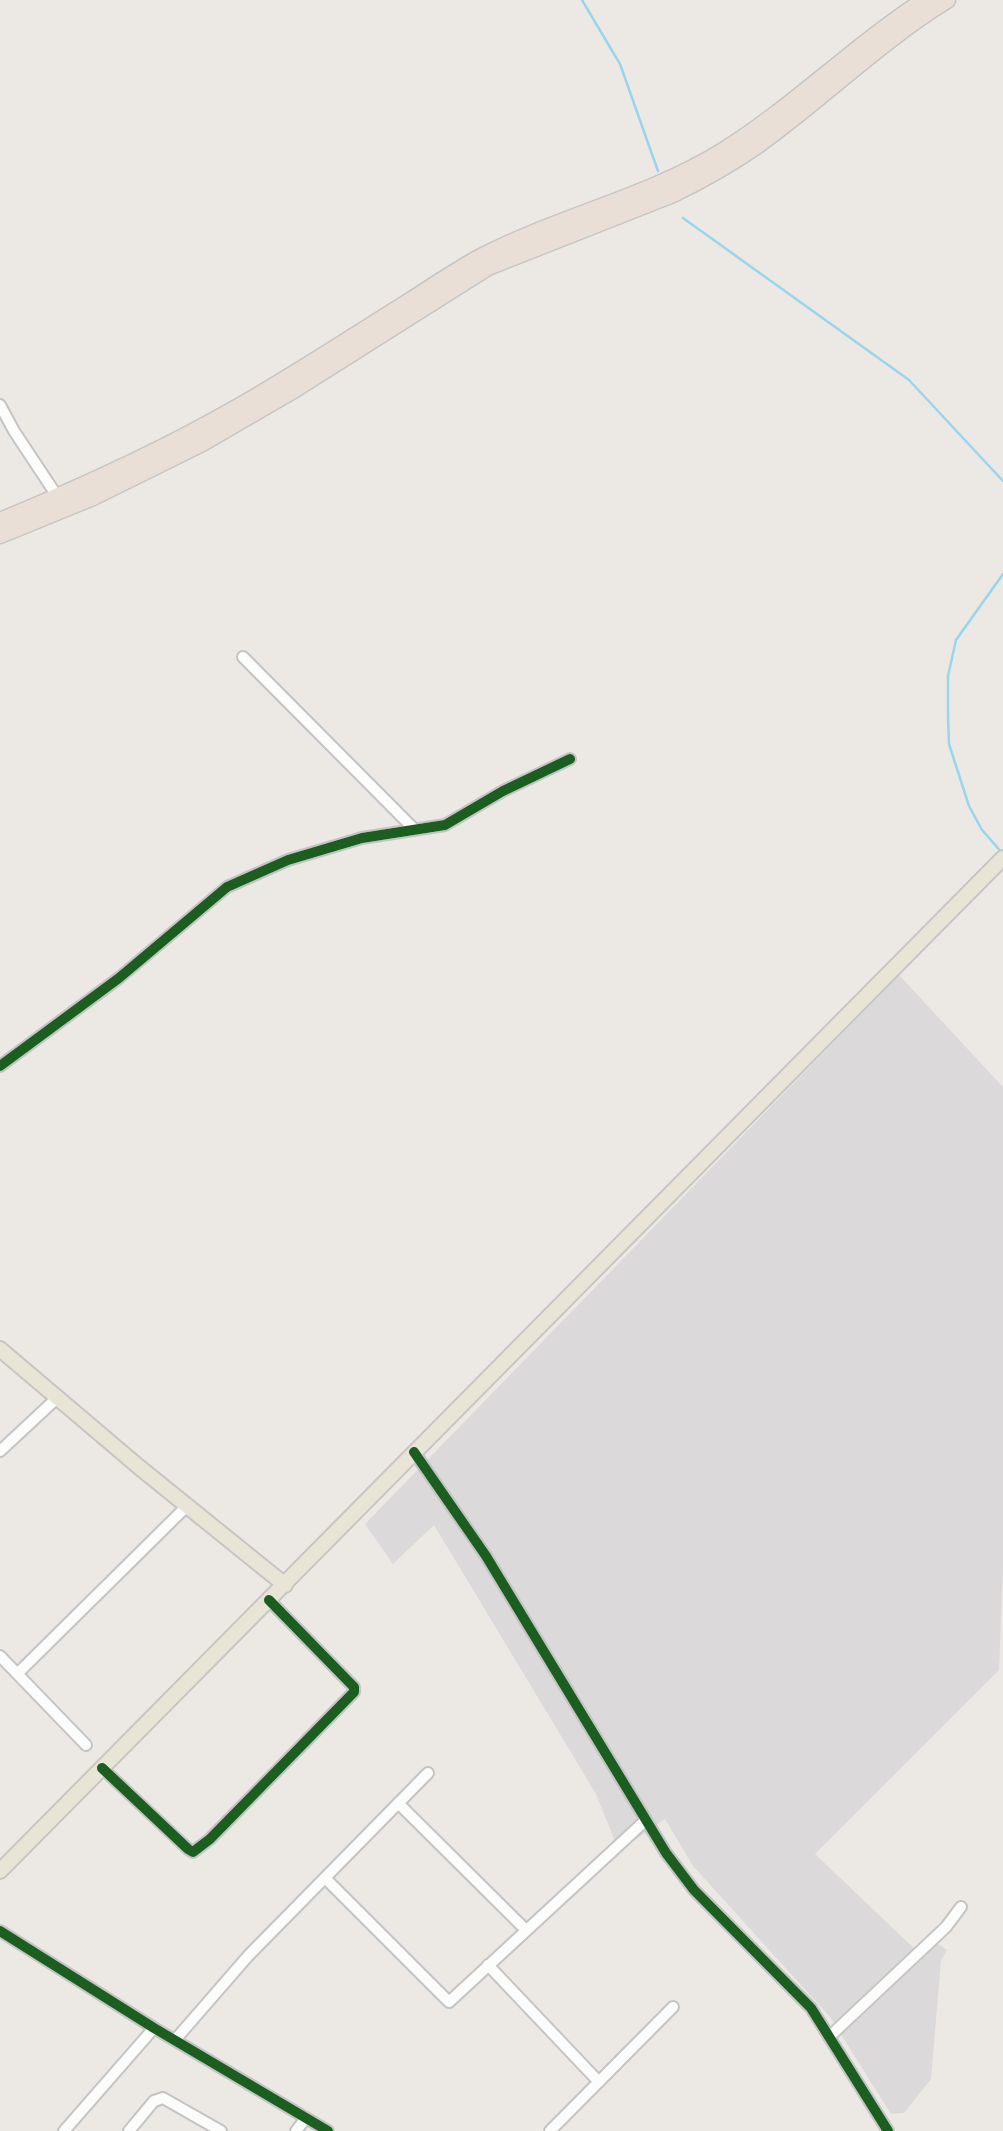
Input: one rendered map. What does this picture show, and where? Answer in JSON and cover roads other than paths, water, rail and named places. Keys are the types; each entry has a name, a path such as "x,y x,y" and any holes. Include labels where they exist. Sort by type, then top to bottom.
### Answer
{"highway":[{"path":"0,521 138,461 242,405 482,256 667,181 720,153 769,120 861,46 925,0"},
{"path":"0,535 93,497 202,443 295,389 488,267 698,182 752,149 883,43 947,0"}],"main road":[{"path":"0,1871 1002,860"},
{"path":"0,1349 285,1585"}],"street":[{"path":"0,405 57,496"},
{"path":"243,657 415,830"},
{"path":"0,1066 119,978 227,887 288,860 362,838 445,825 503,791 569,759"},
{"path":"0,1451 57,1398"},
{"path":"414,1452 486,1556 666,1853 694,1890 811,2008 888,2131"},
{"path":"18,1674 187,1506"},
{"path":"102,1768 188,1849 193,1852 210,1839 354,1692 354,1687 269,1600"},
{"path":"0,1656 86,1745"},
{"path":"175,2040 248,1956 428,1773"},
{"path":"398,1803 526,1930"},
{"path":"324,1878 449,2001 646,1821"},
{"path":"829,2037 946,1927 961,1907"},
{"path":"0,1931 154,2028 328,2131"},
{"path":"488,1965 599,2082"},
{"path":"550,2131 673,2007"},
{"path":"64,2131 154,2028"},
{"path":"129,2131 154,2101 163,2098 221,2131"},
{"path":"296,2131 306,2118"}],"waterway":[{"path":"582,0 620,64 658,171"},
{"path":"683,218 909,380 1003,481"},
{"path":"1003,574 956,640 948,676 949,744 969,806 982,830 1003,854"}]}
